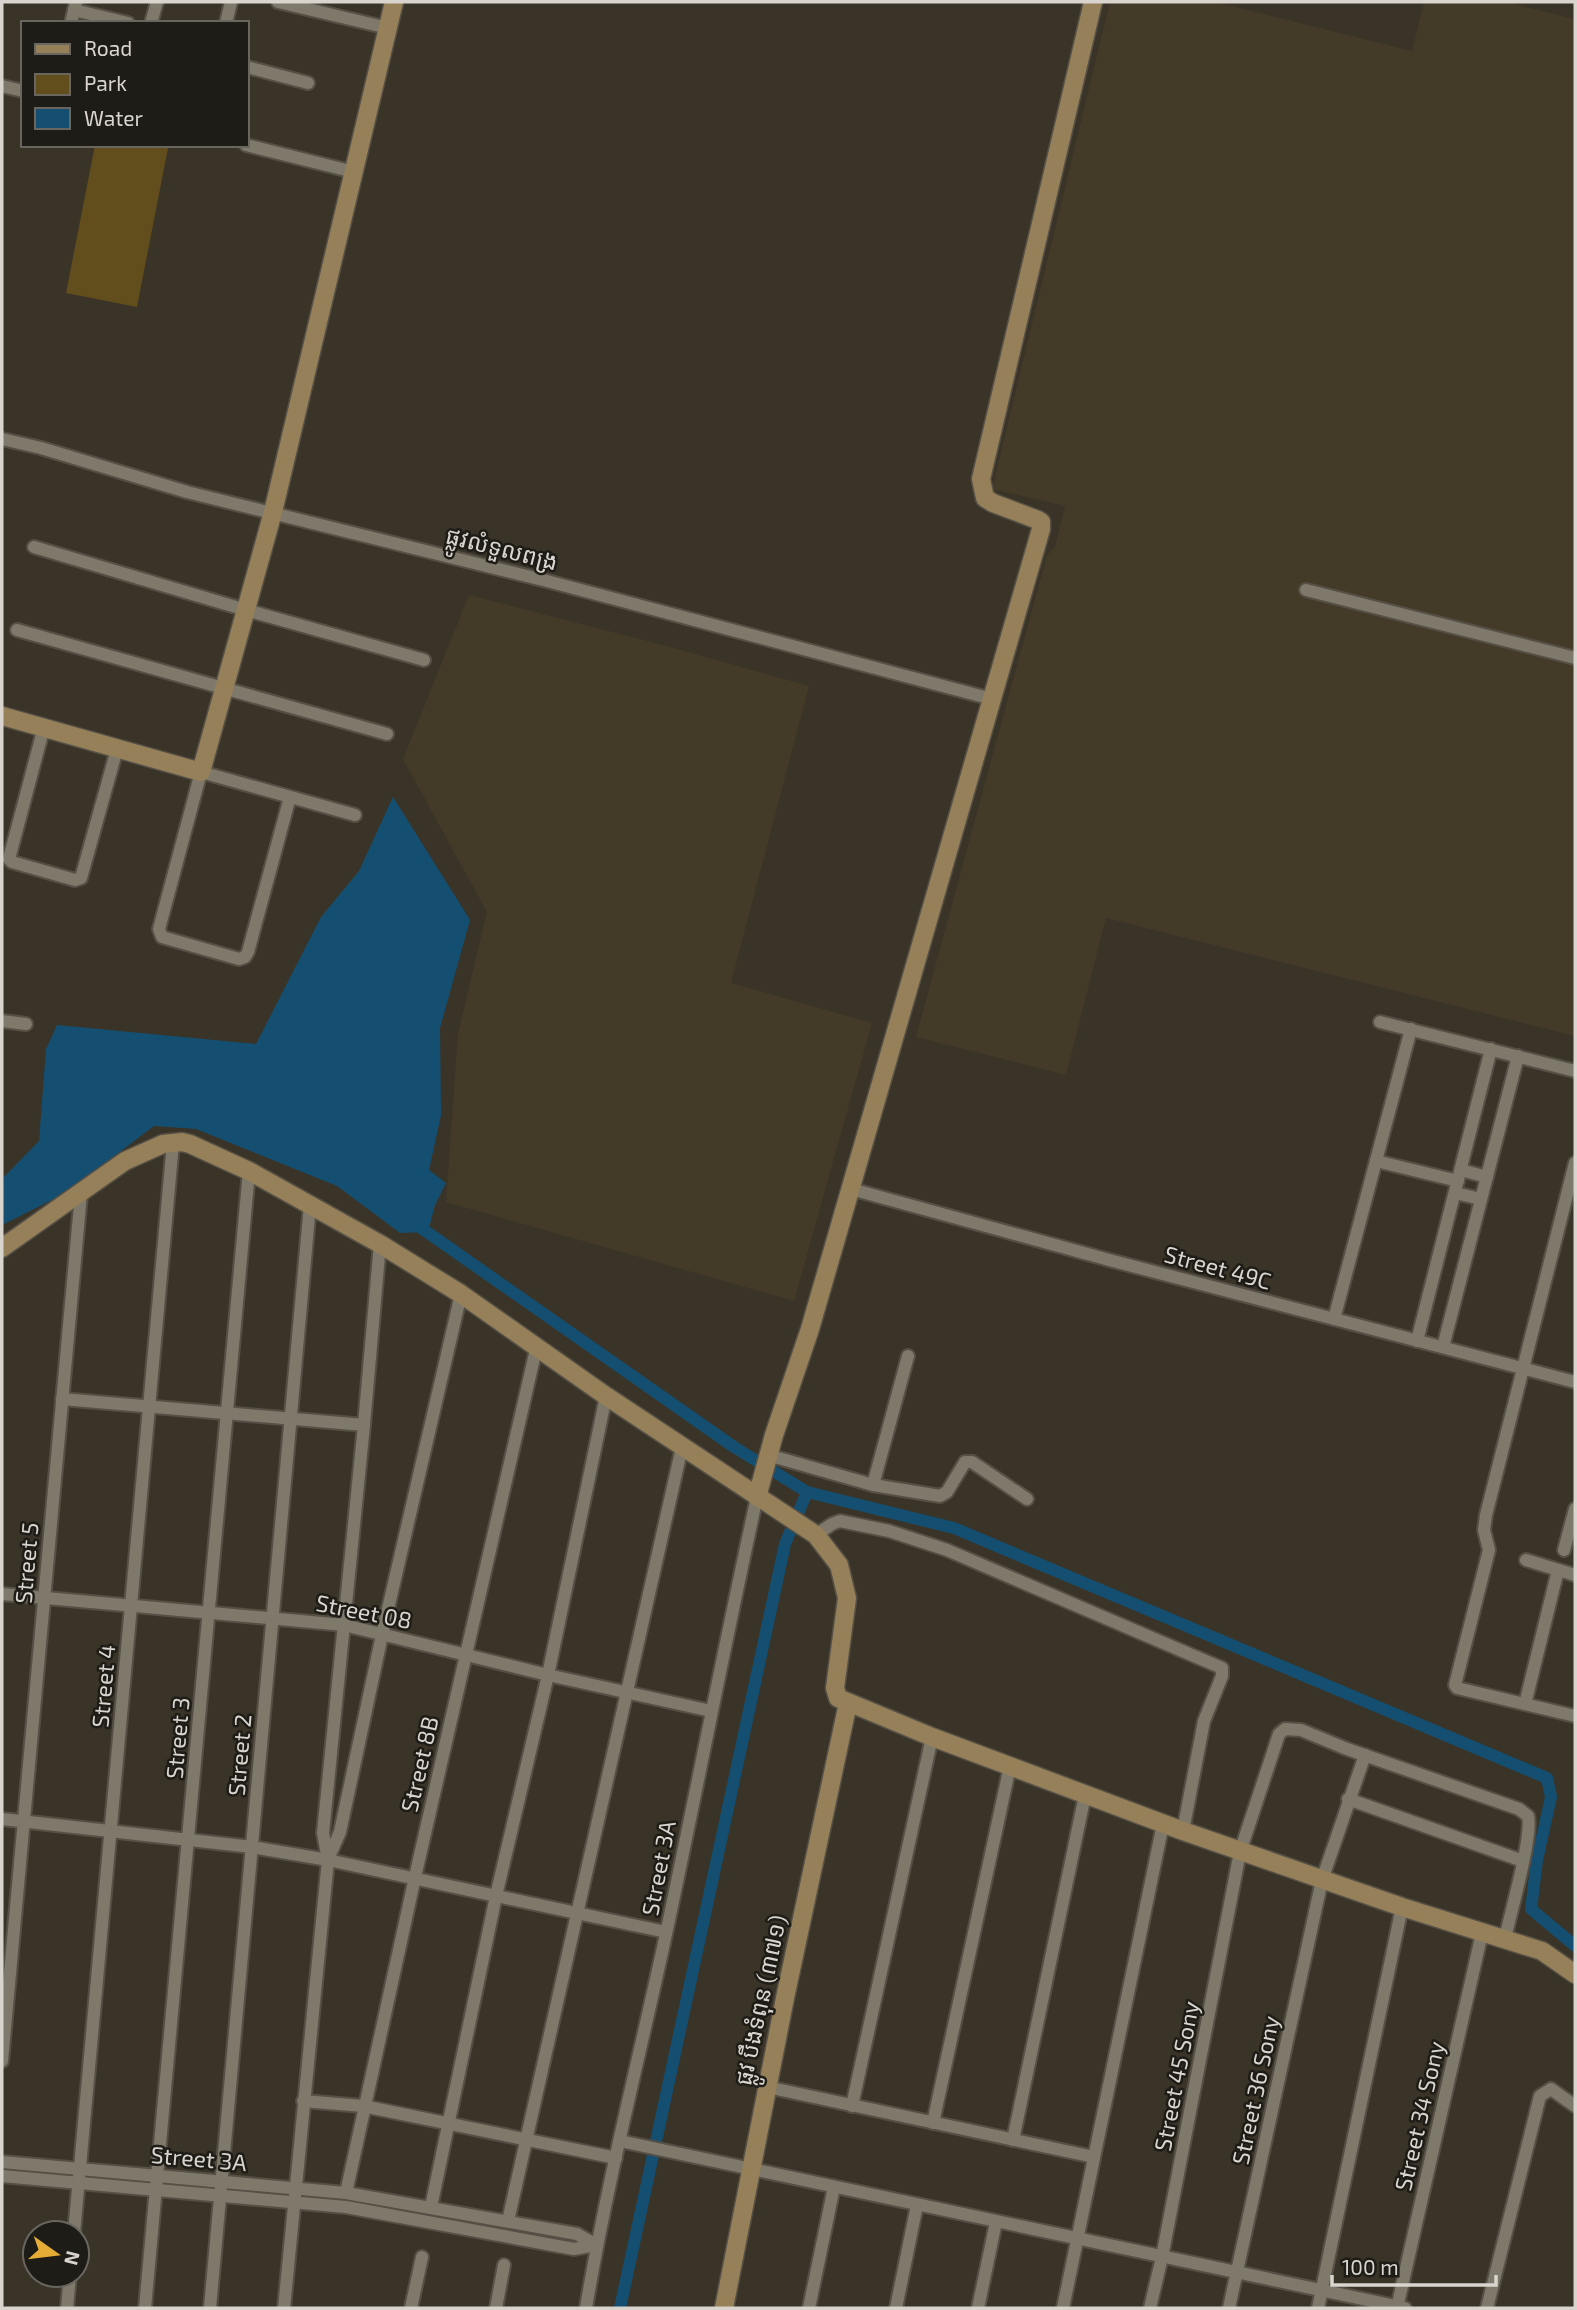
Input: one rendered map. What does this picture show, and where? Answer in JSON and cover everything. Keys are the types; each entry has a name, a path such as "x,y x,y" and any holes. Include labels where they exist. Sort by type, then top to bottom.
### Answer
{"street":[{"path":"152,21 157,2"},
{"path":"226,21 231,2"},
{"path":"278,2 388,28"},
{"path":"290,797 245,957 239,959 162,937 159,934 201,772 273,512 394,2"},
{"path":"757,1497 810,1329 1041,526 1038,520 985,498 982,470 1093,2"},
{"path":"74,12 118,21"},
{"path":"248,67 308,83"},
{"path":"2,86 21,91"},
{"path":"248,146 354,172"},
{"name":"ផ្លូវលំទួលពង្រ","path":"2,439 187,492 547,581 992,699"},
{"path":"34,547 424,660"},
{"path":"1306,590 1575,658"},
{"path":"17,630 387,734"},
{"path":"2,716 355,815"},
{"path":"44,727 9,859 75,880 81,878 117,749"},
{"path":"2,1021 26,1024"},
{"path":"1380,1022 1575,1070"},
{"path":"1334,1319 1411,1029"},
{"path":"1417,1341 1491,1049"},
{"path":"1443,1348 1518,1056"},
{"path":"2,1248 125,1161 150,1148 173,1143 190,1144 249,1171 380,1244 461,1294 606,1396 816,1535 832,1553 844,1578 847,1598 835,1688 838,1698 932,1737 1240,1852 1542,1951 1575,1974"},
{"name":"Street 4","path":"75,2219 173,1143"},
{"path":"1376,1161 1458,1181 1487,1177"},
{"path":"1575,1163 1486,1515 1484,1530 1489,1550 1455,1685 1457,1688 1575,1716"},
{"name":"Street 3","path":"145,2308 249,1171"},
{"path":"1458,1181 1481,1199"},
{"name":"Street 49C","path":"850,1189 1575,1382"},
{"name":"Street 5","path":"2,2062 81,1194"},
{"name":"Street 2","path":"210,2308 310,1205"},
{"path":"284,2308 328,1860 323,1833 380,1244"},
{"path":"328,1860 340,1832 382,1635 461,1294"},
{"name":"Street 8B","path":"346,2193 363,2106 537,1345"},
{"path":"873,1485 908,1356"},
{"path":"417,2220 425,2206 449,2123 496,1896 548,1675 606,1396"},
{"path":"62,1399 364,1425"},
{"path":"495,2235 503,2220 527,2139 682,1447"},
{"path":"766,1462 940,1496 947,1492 965,1462 972,1462 1027,1499"},
{"name":"Street 3A","path":"586,2308 596,2245 666,1932 710,1711 757,1497"},
{"path":"1564,1550 1575,1509"},
{"path":"816,1535 840,1521 890,1531 936,1546 1222,1668 1222,1676 1204,1721 1182,1831"},
{"path":"1526,1560 1575,1575"},
{"path":"1525,1704 1558,1570"},
{"name":"Street 08","path":"2,1594 344,1625 466,1656 710,1711"},
{"name":"ផ្លូវ បឹងទំពុន (៣៧១)","path":"724,2308 767,2087 848,1703"},
{"name":"Street 45 Sony","path":"1150,2308 1163,2257 1240,1852 1279,1734 1285,1729 1301,1730 1365,1755"},
{"path":"852,2106 932,1737"},
{"path":"1365,1755 1518,1809 1528,1816 1530,1823 1505,1939"},
{"name":"Street 36 Sony","path":"1229,2308 1322,1880 1365,1755"},
{"path":"933,2123 1010,1766"},
{"path":"1013,2140 1085,1795"},
{"path":"1348,1799 1522,1861"},
{"path":"2,1819 252,1847 415,1877 666,1932"},
{"path":"1063,2308 1163,1824"},
{"path":"1318,2308 1402,1907"},
{"name":"Street 34 Sony","path":"1400,2308 1482,1933"},
{"path":"767,2087 1094,2157"},
{"path":"1487,2308 1540,2096 1551,2089 1575,2106"},
{"path":"303,2101 363,2106 616,2158"},
{"path":"620,2141 1400,2308"},
{"name":"Street 3A","path":"2,2162 368,2196 577,2234 596,2245"},
{"name":"Street 3A","path":"2,2176 365,2210 575,2249 596,2245"},
{"path":"809,2308 834,2187"},
{"path":"365,2210 368,2196"},
{"path":"896,2308 917,2204"},
{"path":"978,2308 996,2222"},
{"path":"411,2308 422,2257"},
{"path":"496,2308 503,2265"},
{"path":"67,2308 69,2289"}],"shaded area":[{"path":"1110,2 1216,2 1412,51 1424,2 1506,2 1575,19 1575,1036 1106,918 1066,1075 916,1037 1047,555 1055,547 1065,506 992,489"},
{"path":"469,595 809,686 731,983 872,1023 794,1301 446,1202 458,1033 487,912 403,759"}],"green space":[{"path":"95,147 168,148 137,307 66,293"}],"water":[{"path":"393,797 470,920 440,1028 441,1115 429,1170 446,1183 435,1205 428,1232 400,1233 337,1186 196,1129 154,1126 64,1194 2,1225 2,1179 39,1141 46,1049 57,1025 256,1044 321,917 359,871"}],"waterway":[{"path":"414,1223 734,1447 807,1492 954,1528 1547,1778 1551,1797 1537,1860 1531,1909 1575,1946"},
{"path":"620,2308 785,1544 807,1492"}]}
